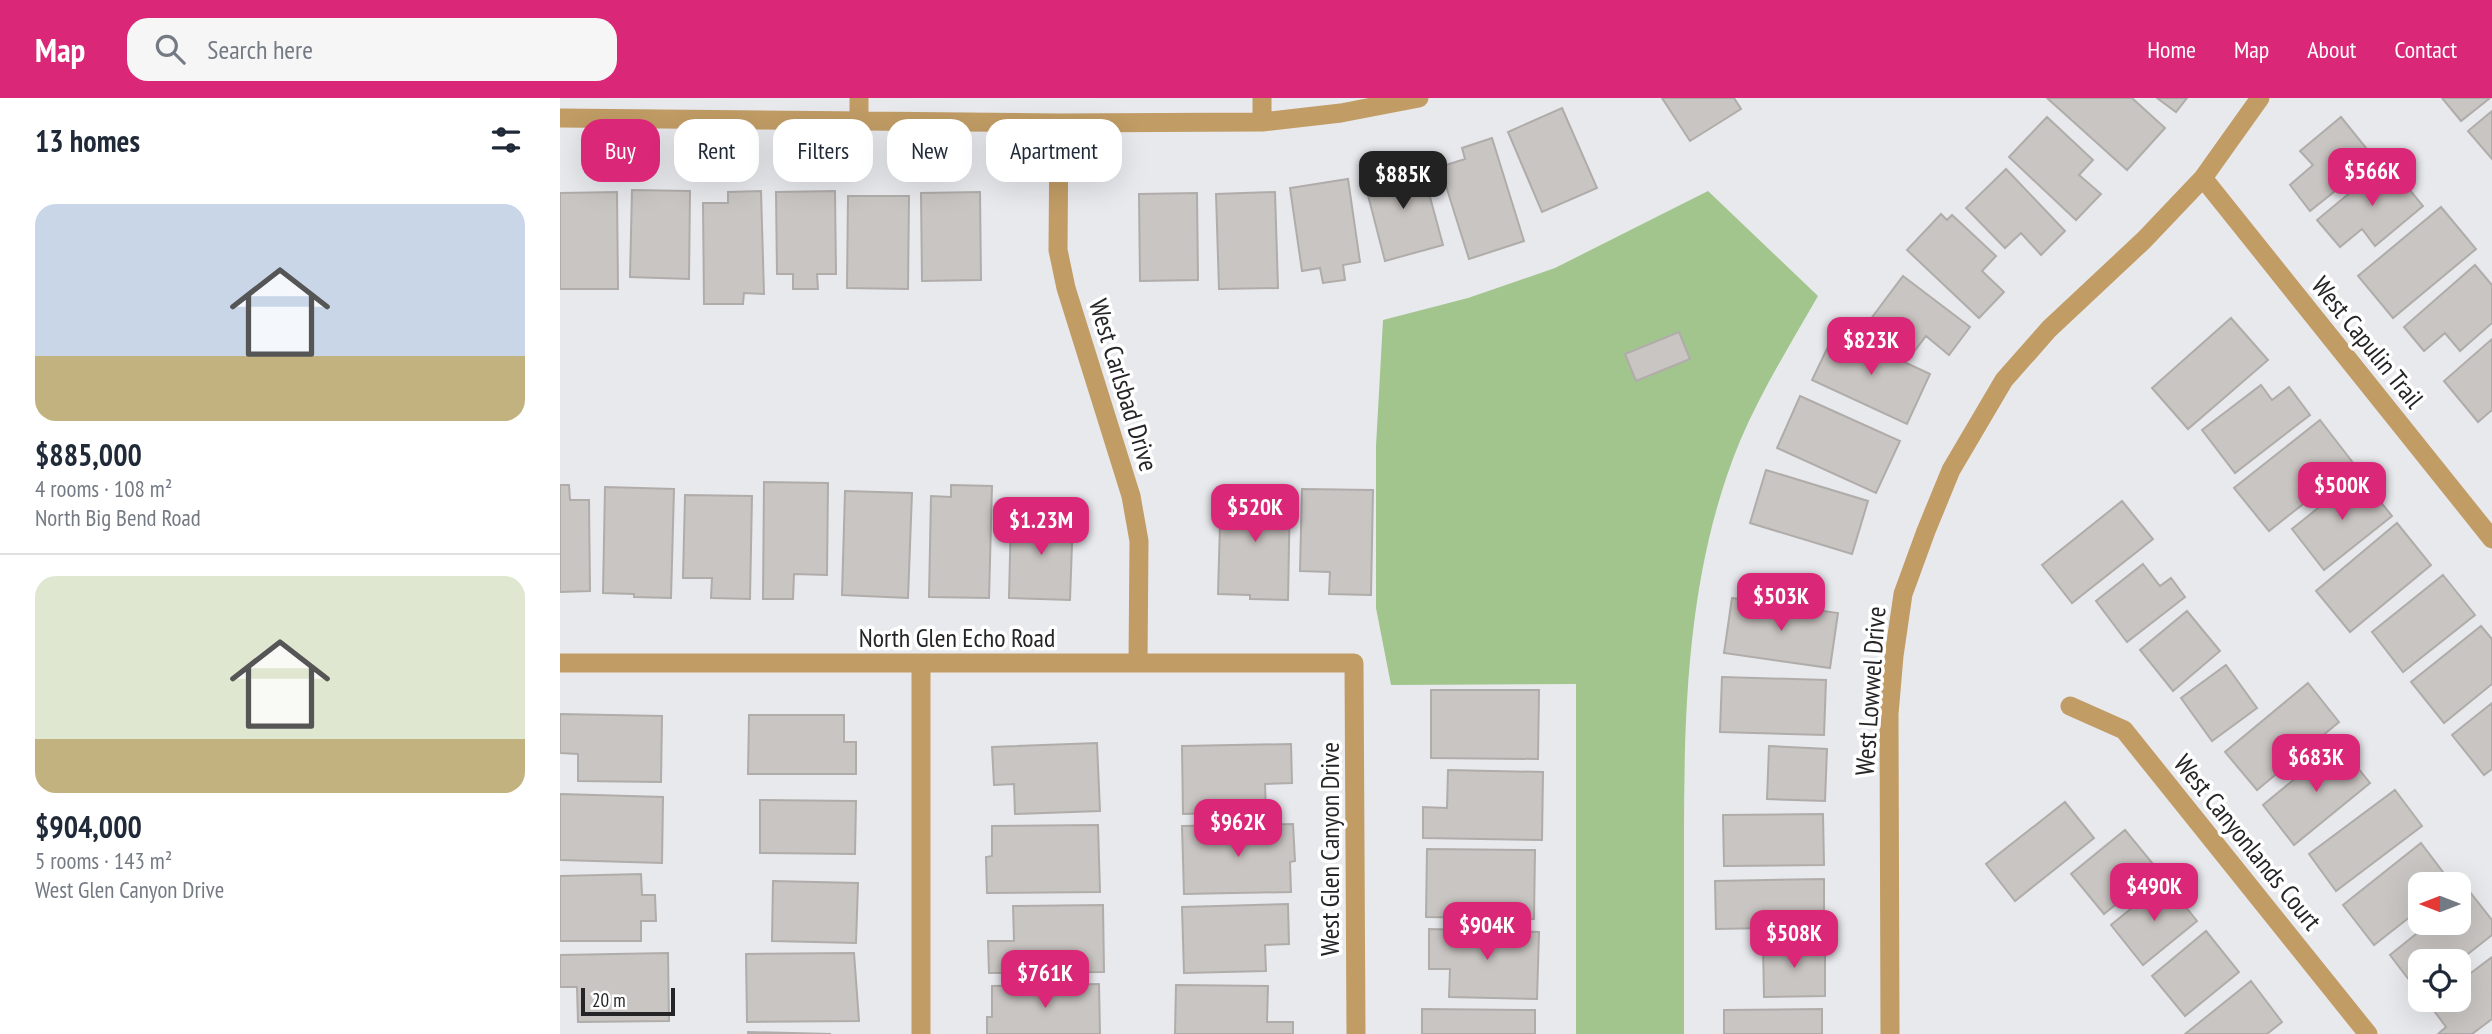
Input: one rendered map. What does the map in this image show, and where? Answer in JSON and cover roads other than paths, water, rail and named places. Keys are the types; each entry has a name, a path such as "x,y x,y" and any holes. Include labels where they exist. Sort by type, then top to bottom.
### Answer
{"street":[{"path":"859,98 859,119"},
{"path":"1262,98 1262,122"},
{"path":"1122,123 1262,122 1340,113 1419,98"},
{"name":"West Lowwel Drive","path":"1890,1034 1889,714 1894,656 1903,594 1951,470 2004,380 2049,329 2144,240 2203,178 2260,98"},
{"path":"560,118 773,120"},
{"path":"873,121 986,122"},
{"name":"West Capulin Trail","path":"2203,178 2492,539"},
{"name":"West Carlsbad Drive","path":"1059,182 1058,250 1066,288 1131,496 1139,541 1138,663"},
{"name":"North Glen Echo Road","path":"560,663 1354,663"},
{"path":"921,663 921,1034"},
{"name":"West Glen Canyon Drive","path":"1354,663 1356,1034"},
{"name":"West Canyonlands Court","path":"2070,706 2124,730 2368,1034"}]}
